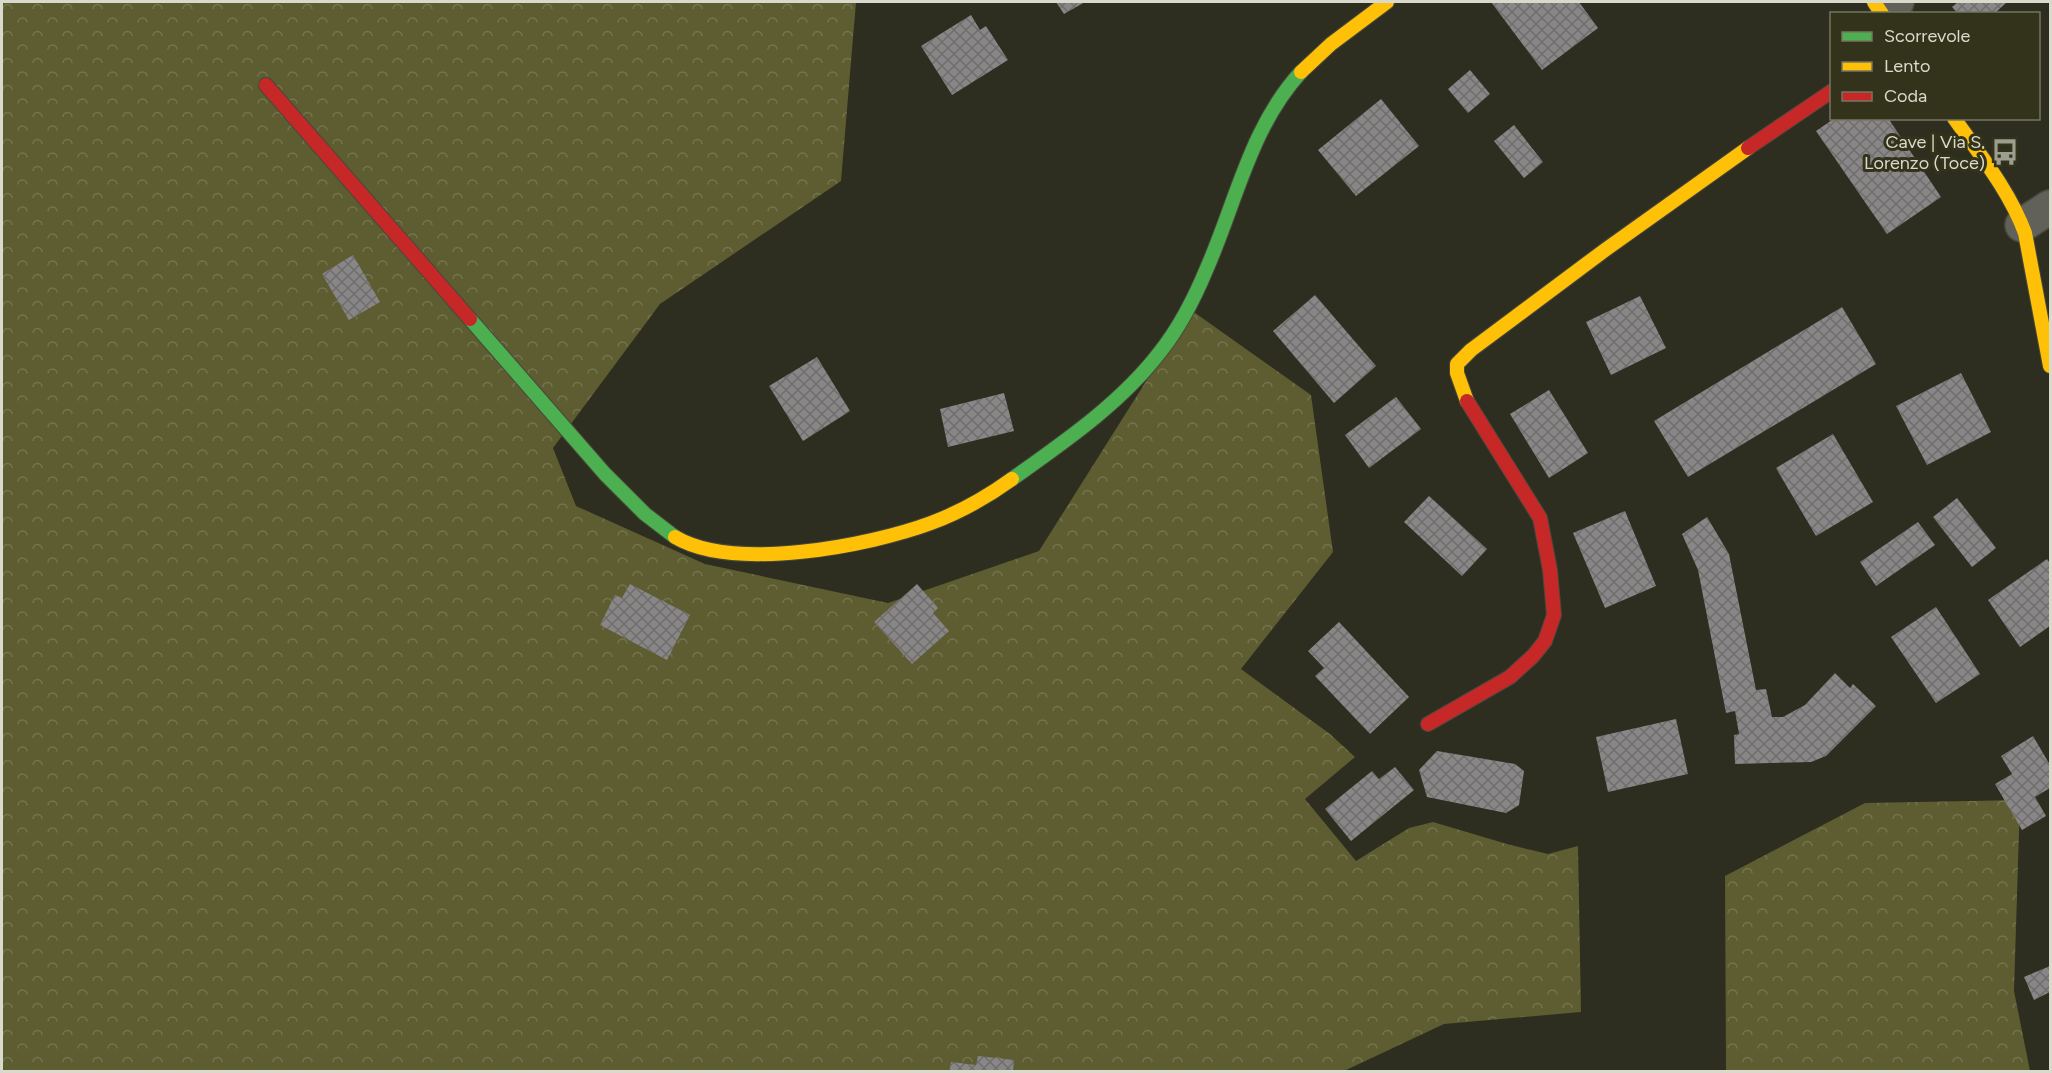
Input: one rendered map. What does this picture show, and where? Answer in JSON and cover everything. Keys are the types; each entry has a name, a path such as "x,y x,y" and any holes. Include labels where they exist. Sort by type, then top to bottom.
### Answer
{"street":[{"path":"266,85 605,474 657,524 680,540 706,550 738,553 786,552 835,547 879,538 922,526 959,512 1006,483 1123,393 1160,352 1188,309 1209,266 1257,141 1284,91 1311,63 1387,2"},
{"path":"1428,724 1510,677 1533,656 1545,641 1554,615 1550,570 1540,518 1466,399 1457,373 1458,364 1471,350 1590,260 1830,92"},
{"path":"1955,120 2010,198 2022,225 2050,366"},
{"path":"2022,225 2050,207"}],"green space":[{"path":"2,2 856,2 841,181 660,304 553,448 576,506 705,564 888,603 1039,551 1191,310 1311,395 1333,552 1241,669 1330,734 1355,757 1305,799 1356,861 1409,828 1433,822 1548,854 1578,846 1581,1012 1444,1024 1344,1071 2,1072"},
{"path":"2020,800 2014,991 2030,1071 1726,1071 1725,876 1865,803"}],"building":[{"path":"1056,2 1085,2 1064,14"},
{"path":"1491,2 1579,2 1598,28 1542,70"},
{"path":"1958,2 2007,2 1996,12 1956,12 1952,7"},
{"path":"971,15 980,30 986,26 1008,60 952,95 921,46"},
{"path":"1470,70 1490,94 1468,113 1448,89"},
{"path":"1381,99 1419,146 1356,196 1318,150"},
{"path":"1832,120 1889,120 1941,197 1887,234 1816,131"},
{"path":"1514,125 1543,162 1524,178 1494,141"},
{"path":"353,255 380,302 349,320 322,274"},
{"path":"1315,295 1376,366 1334,403 1273,331"},
{"path":"1640,296 1666,348 1611,375 1586,322"},
{"path":"1842,307 1876,364 1688,477 1654,421"},
{"path":"817,357 850,411 803,441 769,386"},
{"path":"1961,373 1991,432 1927,465 1896,406"},
{"path":"1549,390 1588,453 1549,478 1510,414"},
{"path":"1004,393 1014,431 948,447 940,409"},
{"path":"1396,397 1421,429 1369,468 1345,435"},
{"path":"1833,434 1873,502 1816,536 1776,468"},
{"path":"1429,496 1487,549 1462,576 1404,522"},
{"path":"1957,498 1996,548 1972,567 1933,517"},
{"path":"1625,511 1656,586 1605,608 1573,533"},
{"path":"1707,517 1729,554 1756,690 1766,689 1772,717 1783,717 1805,705 1835,673 1850,688 1853,684 1876,706 1826,756 1811,762 1735,764 1734,735 1739,734 1735,711 1726,713 1698,570 1682,534"},
{"path":"1918,522 1935,545 1876,586 1860,562"},
{"path":"2047,559 2050,563 2050,626 2020,647 1988,600"},
{"path":"630,584 690,615 667,660 600,625 615,595 622,598"},
{"path":"917,584 938,608 933,613 949,631 912,664 874,622"},
{"path":"1936,607 1980,674 1936,703 1891,637"},
{"path":"1339,622 1409,697 1370,734 1315,676 1324,668 1308,651"},
{"path":"1676,719 1688,774 1608,792 1596,737"},
{"path":"2033,736 2050,765 2050,788 2035,797 2046,816 2022,830 1995,784 2012,774 2001,756"},
{"path":"1437,751 1515,764 1524,771 1519,805 1506,813 1427,797 1419,770"},
{"path":"1395,767 1414,790 1351,841 1325,809 1372,771 1379,779"},
{"path":"2050,966 2050,992 2034,1000 2024,977"},
{"path":"978,1056 1014,1060 1013,1072 949,1072 951,1062 976,1065"}],"traffic: fast":[{"path":"1012,479 1110,405 1145,371 1167,342 1187,312 1202,279 1257,140 1269,116 1301,72"},
{"path":"470,319 605,474 645,514 675,537"}],"traffic: slow":[{"path":"1301,72 1331,44 1387,2"},
{"path":"1874,2 1881,12"},
{"path":"1955,120 2002,187 2025,233 2050,366"},
{"path":"1467,401 1457,373 1457,364 1471,350 1605,250 1748,148"},
{"path":"675,537 700,547 731,553 802,552 838,547 905,532 942,519 973,504 1012,479"}],"traffic: jam":[{"path":"266,85 470,319"},
{"path":"1748,148 1830,92"},
{"path":"1428,724 1510,677 1533,656 1545,641 1554,615 1550,570 1540,518 1467,401"}],"place":[{"name":"Cave | Via S. Lorenzo (Toce)","path":"2005,152"}]}
